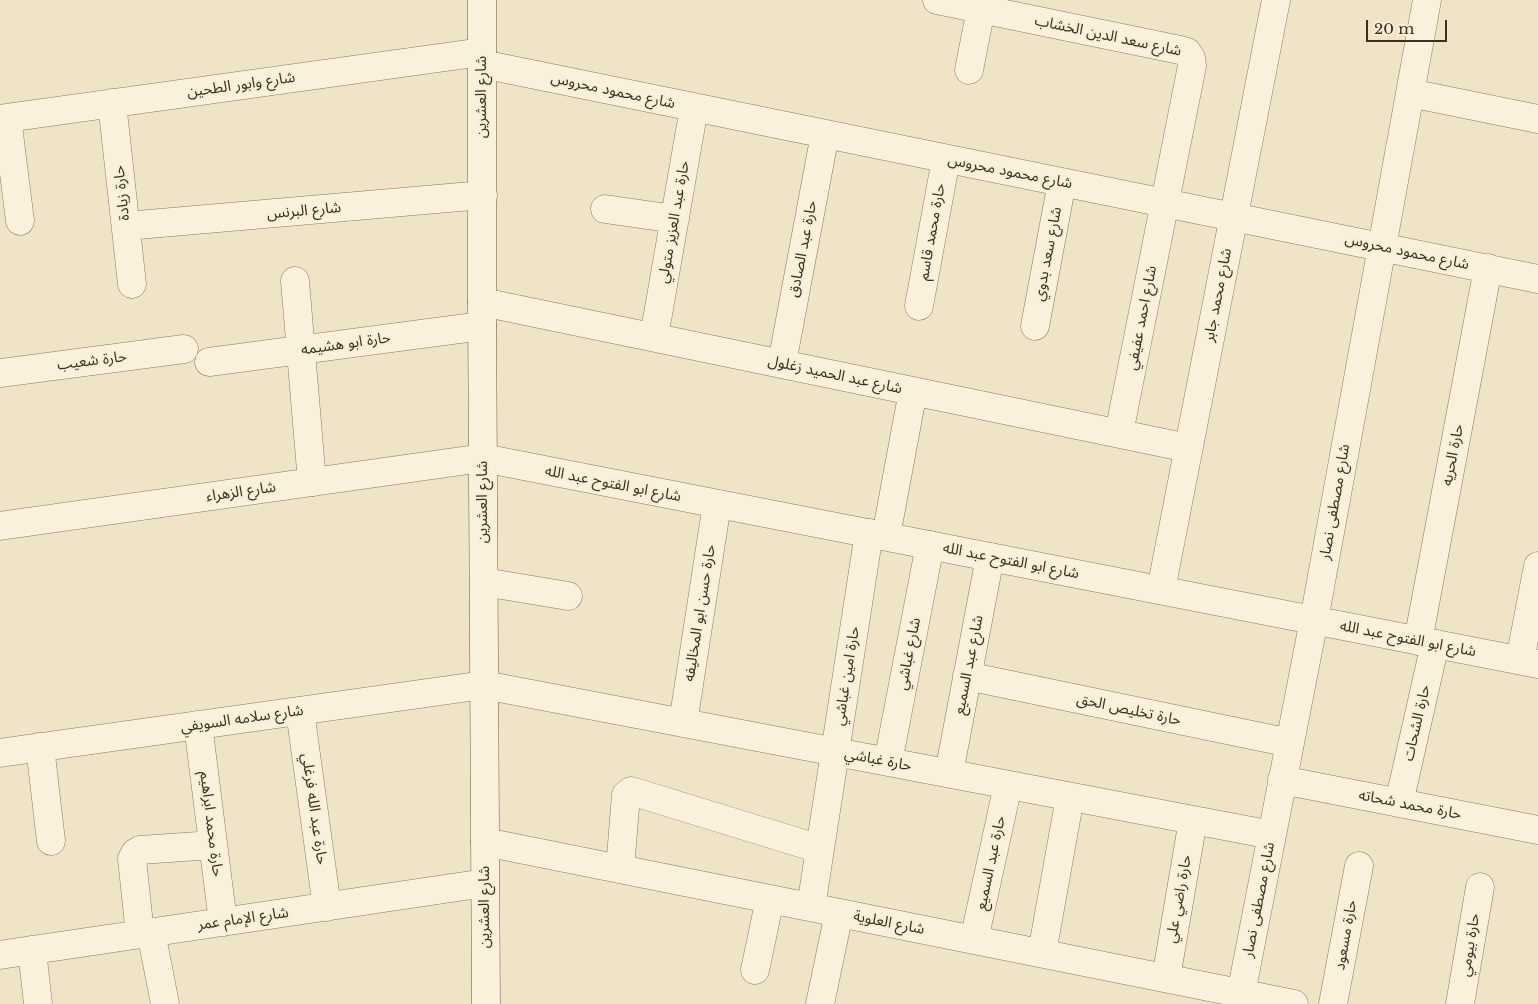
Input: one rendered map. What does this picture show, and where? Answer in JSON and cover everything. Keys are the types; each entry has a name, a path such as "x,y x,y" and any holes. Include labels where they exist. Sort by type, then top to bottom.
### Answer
{"street":[{"name":"شارع العشرين","path":"482,0 486,1004"},
{"name":"شارع سعد الدين الخشاب","path":"937,0 1187,52 1191,58 1192,66 1165,203"},
{"name":"شارع محمد جابر","path":"1161,590 1276,0"},
{"name":"شارع مصطفى نصار","path":"1240,999 1314,620 1427,0"},
{"path":"968,70 980,9"},
{"name":"شارع وابور الطحين","path":"3,118 482,58"},
{"name":"شارع محمود محروس","path":"482,58 694,108 1538,279"},
{"path":"1410,93 1538,118"},
{"name":"حارة زيادة","path":"112,103 132,284"},
{"name":"حارة عبد العزيز متولي","path":"654,337 694,108"},
{"path":"3,118 20,222"},
{"name":"حارة عبد الصادق","path":"782,363 825,134"},
{"name":"حارة محمد قاسم","path":"919,306 946,158"},
{"name":"شارع سعد بدوي","path":"1035,326 1062,182"},
{"name":"شارع البرنس","path":"126,226 482,195"},
{"name":"شارع احمد عفيفي","path":"1119,433 1165,203"},
{"path":"605,209 674,219"},
{"name":"حارة الحريه","path":"1427,642 1488,268"},
{"path":"295,282 312,482"},
{"name":"شارع عبد الحميد زغلول","path":"482,314 654,337 1188,448"},
{"name":"حارة ابو هشيمه","path":"209,362 302,351 482,314"},
{"name":"حارة شعيب","path":"0,373 184,349"},
{"name":"حارة امين غباشي","path":"811,907 835,752 877,535 913,391"},
{"name":"شارع ابو الفتوح عبد الله","path":"483,458 1529,662"},
{"name":"شارع الزهراء","path":"0,526 483,458"},
{"name":"حارة حسن ابو المخاليفه","path":"683,723 717,504"},
{"name":"شارع غباشي","path":"888,762 930,545"},
{"name":"شارع عبد السميع","path":"949,774 990,557"},
{"path":"1529,662 1538,566"},
{"path":"484,582 568,596"},
{"name":"حارة الشحات","path":"1399,803 1427,642"},
{"name":"حارة تخليص الحق","path":"967,676 1290,743"},
{"name":"حارة غباشي","path":"484,685 1272,835"},
{"name":"شارع سلامه السويفي","path":"0,753 484,685"},
{"name":"حارة عبد الله فرغلي","path":"300,711 327,907"},
{"name":"حارة محمد ابراهيم","path":"198,725 223,922"},
{"path":"40,747 52,841"},
{"name":"حارة محمد شحاته","path":"1282,780 1538,830"},
{"name":"حارة عبد السميع","path":"974,940 1008,785"},
{"path":"620,869 626,795 633,791 820,849"},
{"path":"1042,954 1070,797"},
{"name":"حارة راضي علي","path":"1166,978 1193,820"},
{"name":"شارع العلوية","path":"485,842 1166,978 1240,999 1294,1004"},
{"path":"165,1004 146,933 132,859 135,853 140,850 213,845"},
{"name":"حارة مسعود","path":"1333,1004 1359,866"},
{"name":"شارع الإمام عمر","path":"0,955 485,883"},
{"name":"حارة بيومي","path":"1460,1004 1480,887"},
{"path":"755,970 770,898"},
{"path":"820,1004 839,913"},
{"path":"32,950 38,1004"}]}
